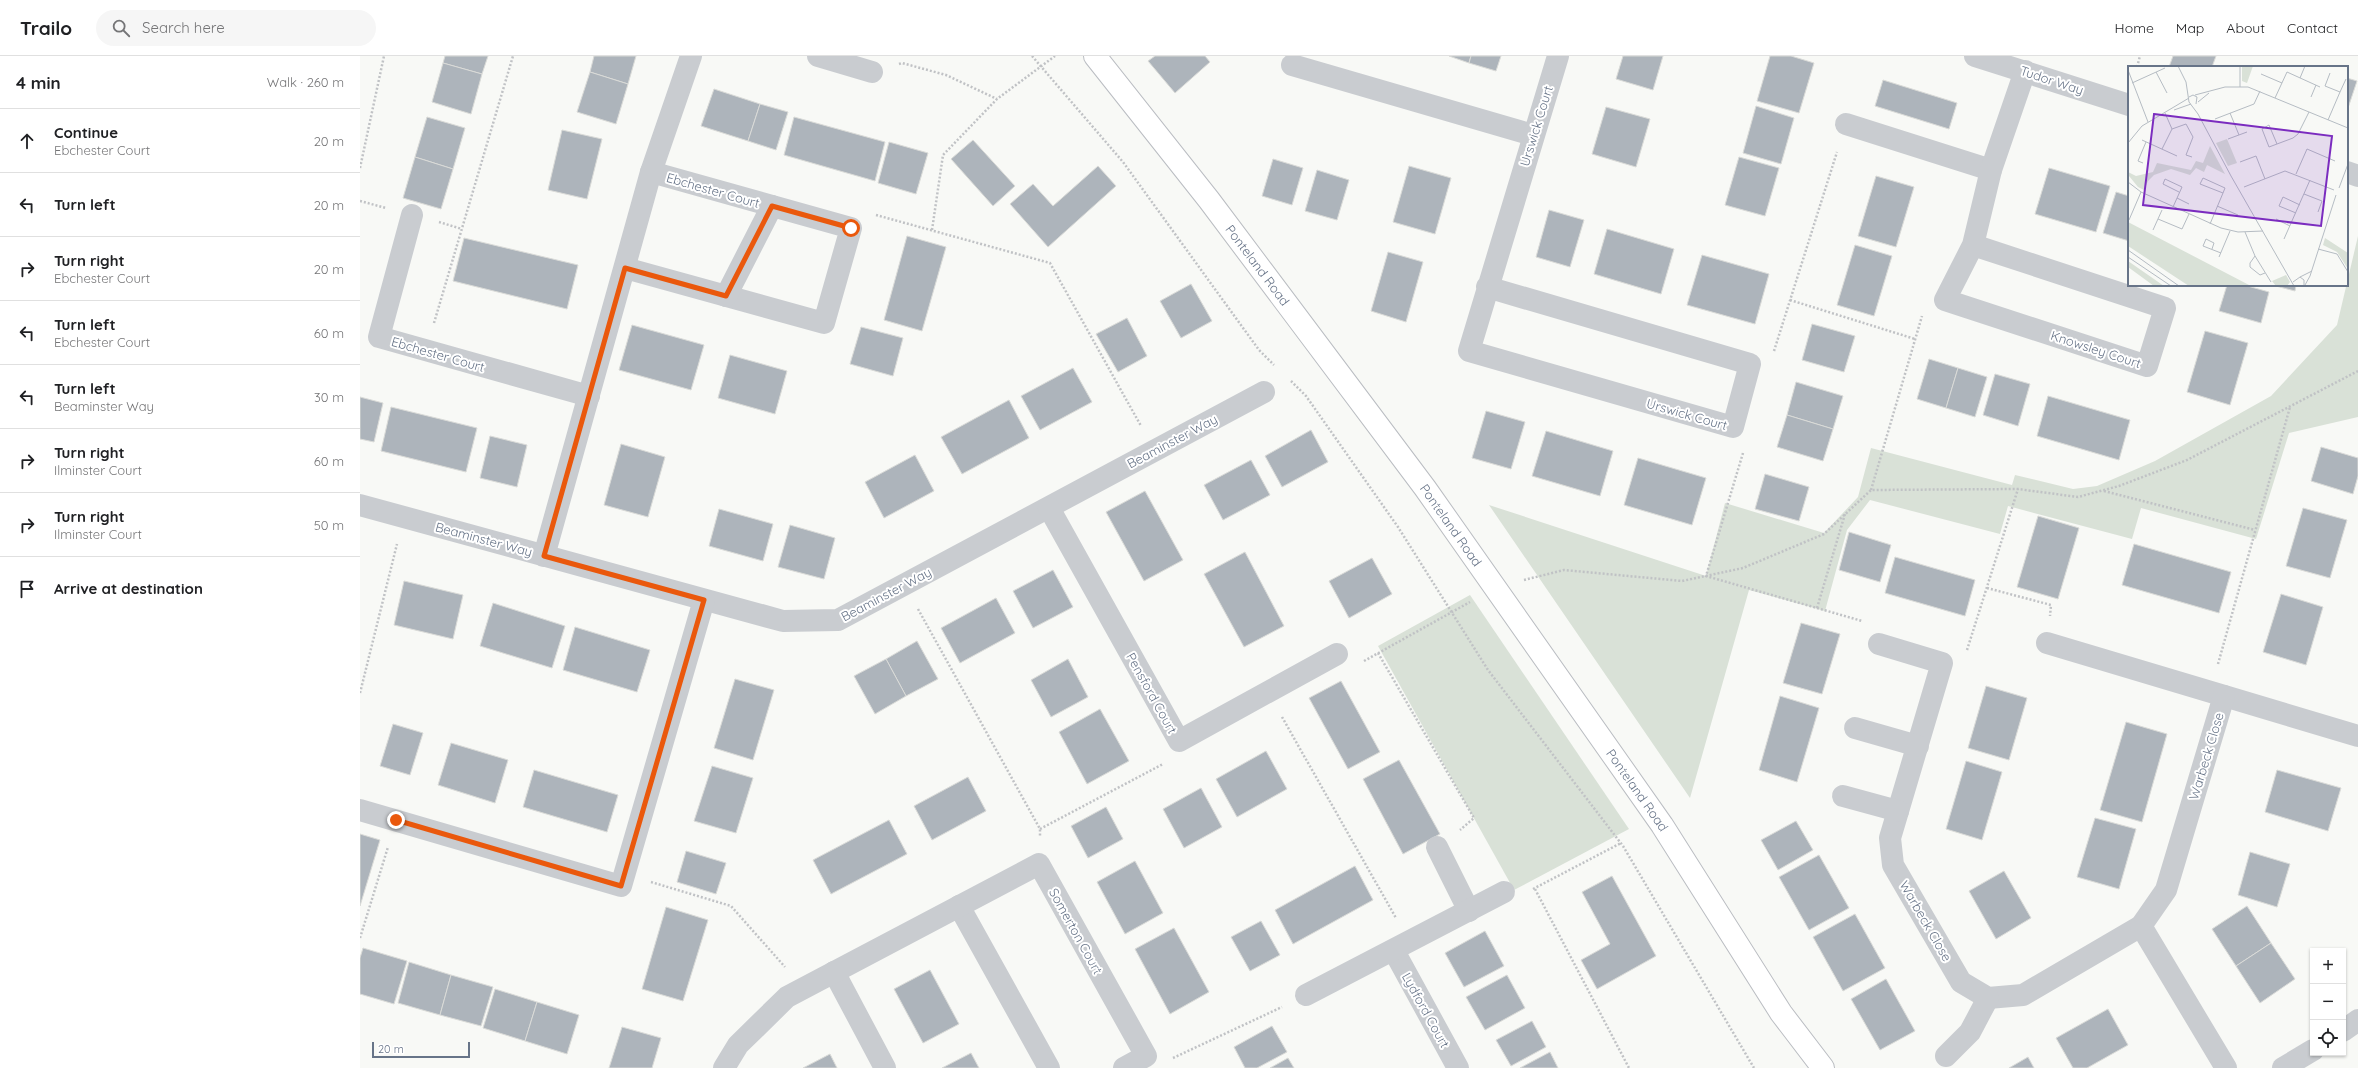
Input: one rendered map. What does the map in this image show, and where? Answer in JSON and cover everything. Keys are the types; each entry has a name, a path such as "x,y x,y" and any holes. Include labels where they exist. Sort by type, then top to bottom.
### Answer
{"main road":[{"name":"Ponteland Road","path":"1096,56 1209,200 1425,488 1496,587 1662,825 1781,1013 1810,1068"},
{"name":"Ponteland Road","path":"1781,1013 1823,1068"}],"street":[{"name":"Ebchester Court","path":"544,556 651,172 691,56"},
{"path":"818,56 872,72"},
{"name":"Urswick Court","path":"1488,287 1750,364 1733,427 1469,351 1488,287 1558,56"},
{"name":"Tudor Way","path":"1975,56 2128,105"},
{"path":"1292,65 1534,135"},
{"path":"1945,300 1973,245 1991,170 2024,71"},
{"path":"1846,124 1991,170"},
{"name":"Ebchester Court","path":"651,172 851,228"},
{"path":"2348,172 2358,176"},
{"path":"726,296 772,206"},
{"name":"Ebchester Court","path":"412,215 379,337 589,396"},
{"path":"625,268 824,323 851,228"},
{"name":"Knowsley Court","path":"1945,300 2147,366 2166,308 1973,245"},
{"name":"Beaminster Way","path":"360,505 783,621 838,620 1264,392"},
{"name":"Pensford Court","path":"1049,508 1178,741 1337,654"},
{"path":"360,810 621,886 704,600"},
{"name":"Warbeck Close","path":"2047,643 2358,736"},
{"path":"1879,644 1942,663"},
{"name":"Warbeck Close","path":"1942,663 1890,838 1893,864 1961,982 1988,998 2022,995 2141,926 2166,890 2217,694"},
{"path":"1855,728 1918,746"},
{"path":"1843,796 1898,811"},
{"path":"1437,847 1469,911"},
{"path":"724,1068 738,1045 787,997 1039,864"},
{"name":"Somerton Court","path":"1039,864 1146,1056 1124,1068"},
{"path":"1306,995 1402,947 1504,892"},
{"path":"959,906 1049,1068"},
{"path":"2141,926 2226,1068"},
{"name":"Lydford Court","path":"1402,947 1458,1068"},
{"path":"834,972 885,1068"},
{"path":"1946,1056 1970,1032 1988,998"},
{"path":"2346,1029 2358,1020"},
{"path":"2283,1068 2310,1052"}],"path":[{"path":"360,168 384,56"},
{"path":"426,350 513,56"},
{"path":"1032,56 1123,162 1259,350 1276,367"},
{"path":"932,230 943,155 997,99 1041,68 1055,56"},
{"path":"2137,66 2140,56"},
{"path":"872,72 902,63 946,75 997,99"},
{"path":"851,228 875,215 1050,263 1154,451"},
{"path":"1790,300 1915,339"},
{"path":"1337,654 1360,663 1496,587 1564,570 1682,581 1743,568 1824,534 1871,490 1924,310 1945,300"},
{"path":"1871,490 2018,489 2078,497 2103,490 2187,460 2358,371"},
{"path":"1287,378 1306,396 1394,521 1488,670 1621,843 1754,1068"},
{"path":"2217,694 2255,530 2290,407"},
{"path":"1942,663 1967,650 2018,489"},
{"path":"2103,490 2255,530"},
{"path":"1817,608 1845,514"},
{"path":"360,693 404,518"},
{"path":"1706,576 1870,623 1879,644"},
{"path":"904,584 1040,830 1039,864"},
{"path":"1987,588 2051,606 2047,643"},
{"path":"1378,653 1474,818 1437,847"},
{"path":"1268,692 1402,947"},
{"path":"1040,830 1171,760 1178,741"},
{"path":"360,938 396,820"},
{"path":"1504,892 1535,889 1621,843"},
{"path":"624,874 731,906 804,988"},
{"path":"1535,889 1629,1068"},
{"path":"1167,1061 1306,995"}],"shaded area":[{"path":"2358,236 2358,417 2289,433 2256,539 2141,508 2132,539 2008,506 2000,534 1870,500 1847,530 1825,611 1749,590 1690,798 1489,505 1706,576 1725,503 1824,533 1858,497 1871,448 2012,485 2015,475 2073,489 2097,486 2155,461 2271,396 2337,325 2346,286 2348,286 2348,278"},
{"path":"1470,595 1629,829 1514,890 1378,646"}],"building":[{"path":"445,56 488,56 482,74 443,63"},
{"path":"594,56 636,56 628,84 590,72"},
{"path":"1155,56 1205,56 1210,62 1175,93 1148,61"},
{"path":"1449,56 1471,56 1469,63"},
{"path":"1471,56 1501,56 1496,71 1469,63"},
{"path":"1623,56 1663,56 1653,90 1616,79"},
{"path":"1770,56 1791,56 1814,63 1799,113 1757,101"},
{"path":"2173,56 2216,56 2212,66 2169,66"},
{"path":"443,63 482,74 471,114 432,102"},
{"path":"590,72 628,84 616,124 577,112"},
{"path":"2348,78 2357,81 2348,108"},
{"path":"1883,80 1957,103 1949,129 1875,106"},
{"path":"714,89 760,104 748,141 701,126"},
{"path":"760,104 788,112 776,150 748,141"},
{"path":"1756,106 1794,118 1781,164 1743,153"},
{"path":"1606,107 1650,119 1636,167 1592,154"},
{"path":"427,117 465,128 453,169 415,157"},
{"path":"794,117 885,142 875,181 784,155"},
{"path":"562,130 602,139 587,199 548,190"},
{"path":"973,140 1015,186 993,206 951,159"},
{"path":"889,142 928,153 916,194 878,183"},
{"path":"415,157 453,169 441,209 403,198"},
{"path":"1739,157 1779,168 1765,216 1725,205"},
{"path":"1273,159 1303,168 1292,205 1262,196"},
{"path":"1098,166 1116,186 1048,247 1010,204 1033,184 1053,206"},
{"path":"1409,166 1451,178 1435,234 1393,222"},
{"path":"2049,168 2110,186 2096,232 2035,214"},
{"path":"1317,170 1349,180 1337,220 1305,211"},
{"path":"1876,176 1914,187 1896,247 1858,236"},
{"path":"2116,192 2128,196 2128,241 2103,233"},
{"path":"1549,210 1584,220 1570,267 1536,257"},
{"path":"1607,229 1674,249 1661,294 1594,274"},
{"path":"907,236 946,247 922,331 884,320"},
{"path":"464,238 578,265 567,309 453,281"},
{"path":"1855,245 1892,256 1874,316 1837,305"},
{"path":"1388,252 1423,262 1406,322 1371,311"},
{"path":"1702,255 1769,274 1755,324 1687,305"},
{"path":"1191,284 1212,321 1181,338 1160,301"},
{"path":"2227,286 2248,286 2269,292 2261,323 2219,311"},
{"path":"2276,286 2296,286 2295,291"},
{"path":"1127,318 1147,356 1118,372 1096,334"},
{"path":"1812,324 1855,336 1844,372 1802,360"},
{"path":"632,325 704,345 691,390 619,370"},
{"path":"861,327 903,338 893,376 850,364"},
{"path":"2205,331 2248,343 2230,405 2187,392"},
{"path":"730,355 787,371 775,414 718,398"},
{"path":"1929,359 1958,368 1946,408 1917,399"},
{"path":"1073,368 1092,402 1040,430 1021,396"},
{"path":"1958,368 1987,377 1975,417 1946,408"},
{"path":"1995,374 2030,384 2018,426 1983,415"},
{"path":"1796,382 1843,396 1833,429 1787,415"},
{"path":"2048,396 2130,420 2119,460 2037,436"},
{"path":"360,397 383,403 374,442 360,439"},
{"path":"1009,400 1029,438 962,474 941,437"},
{"path":"391,407 477,428 466,472 381,451"},
{"path":"1486,411 1525,422 1511,469 1472,458"},
{"path":"1787,415 1833,429 1823,461 1777,447"},
{"path":"1311,430 1328,462 1282,487 1265,456"},
{"path":"1546,431 1613,451 1600,496 1532,476"},
{"path":"490,436 527,445 517,487 480,478"},
{"path":"621,444 665,457 648,517 604,505"},
{"path":"2321,447 2358,458 2358,476 2353,494 2311,481"},
{"path":"915,455 934,491 884,518 865,482"},
{"path":"1638,458 1706,478 1692,525 1624,505"},
{"path":"1251,460 1270,495 1223,520 1204,485"},
{"path":"1765,474 1809,487 1799,521 1755,509"},
{"path":"1145,491 1183,560 1144,581 1106,512"},
{"path":"2303,508 2347,520 2330,578 2286,566"},
{"path":"719,509 773,524 763,561 709,546"},
{"path":"2038,516 2079,528 2058,599 2017,587"},
{"path":"790,525 835,538 824,579 778,567"},
{"path":"1849,532 1891,545 1880,582 1839,570"},
{"path":"2134,544 2231,572 2219,613 2122,585"},
{"path":"1245,552 1284,626 1244,647 1204,574"},
{"path":"1895,557 1975,580 1965,616 1885,593"},
{"path":"1372,558 1392,594 1349,618 1329,581"},
{"path":"1053,570 1073,607 1033,628 1013,591"},
{"path":"404,581 463,595 453,639 394,625"},
{"path":"2281,594 2323,607 2306,665 2263,652"},
{"path":"996,598 1015,633 960,663 941,628"},
{"path":"493,603 565,626 552,668 480,646"},
{"path":"1801,623 1840,634 1822,694 1783,683"},
{"path":"575,627 650,650 637,692 563,670"},
{"path":"917,641 938,679 906,696 886,659"},
{"path":"886,659 906,696 875,714 854,676"},
{"path":"1068,659 1088,697 1051,717 1031,680"},
{"path":"735,679 774,690 753,760 714,748"},
{"path":"1341,681 1380,752 1348,769 1309,698"},
{"path":"1986,686 2027,698 2009,760 1968,748"},
{"path":"1780,696 1819,708 1797,782 1759,770"},
{"path":"1100,709 1129,761 1087,784 1059,732"},
{"path":"2126,722 2167,734 2142,822 2100,810"},
{"path":"393,724 423,733 410,775 380,766"},
{"path":"451,743 508,760 495,803 438,785"},
{"path":"1266,751 1287,789 1237,817 1216,779"},
{"path":"1399,760 1440,834 1403,854 1363,779"},
{"path":"1966,761 2002,772 1982,840 1946,829"},
{"path":"712,766 753,778 736,833 694,821"},
{"path":"534,770 618,795 607,832 523,807"},
{"path":"2277,770 2341,788 2328,831 2265,812"},
{"path":"968,777 986,811 932,840 914,806"},
{"path":"1201,788 1222,827 1184,848 1163,809"},
{"path":"1106,807 1123,839 1088,858 1071,826"},
{"path":"2095,818 2136,829 2119,889 2077,877"},
{"path":"889,820 907,854 831,894 813,860"},
{"path":"1796,821 1813,850 1778,870 1761,840"},
{"path":"360,834 380,840 360,906"},
{"path":"686,851 726,863 716,894 677,882"},
{"path":"2250,852 2290,864 2277,907 2238,895"},
{"path":"1819,855 1849,908 1809,930 1779,877"},
{"path":"1135,861 1163,913 1125,934 1097,882"},
{"path":"1355,866 1373,900 1293,944 1275,910"},
{"path":"2004,871 2031,918 1996,939 1969,891"},
{"path":"1612,876 1656,956 1597,989 1581,960 1610,944 1582,892"},
{"path":"2247,906 2271,943 2236,966 2212,929"},
{"path":"666,907 708,920 683,1001 642,989"},
{"path":"1855,914 1885,968 1843,991 1813,937"},
{"path":"1261,921 1280,955 1250,971 1231,937"},
{"path":"1174,928 1209,992 1170,1014 1135,949"},
{"path":"1485,931 1504,966 1464,987 1445,953"},
{"path":"2271,943 2295,979 2260,1003 2236,966"},
{"path":"363,948 407,961 394,1004 360,994 360,958"},
{"path":"409,962 451,975 440,1015 398,1003"},
{"path":"930,970 959,1024 923,1043 894,989"},
{"path":"451,975 493,987 481,1026 440,1015"},
{"path":"1507,975 1525,1008 1485,1030 1466,997"},
{"path":"1886,979 1915,1031 1880,1050 1851,999"},
{"path":"495,989 537,1002 525,1041 483,1028"},
{"path":"537,1002 579,1015 567,1054 525,1041"},
{"path":"2108,1009 2128,1045 2087,1068 2073,1068 2056,1038"},
{"path":"1532,1021 1546,1047 1511,1066 1496,1040"},
{"path":"1272,1026 1287,1052 1257,1068 1245,1068 1234,1047"},
{"path":"622,1027 661,1038 652,1068 609,1068"},
{"path":"1550,1052 1558,1068 1520,1068"},
{"path":"971,1053 979,1068 942,1068"},
{"path":"830,1054 837,1068 803,1068"},
{"path":"2028,1057 2034,1068 2009,1068"},
{"path":"1288,1058 1294,1068 1270,1068"}],"route":[{"path":"396,820 621,886 704,600 544,556 625,268 726,296 772,206 851,228"}]}
